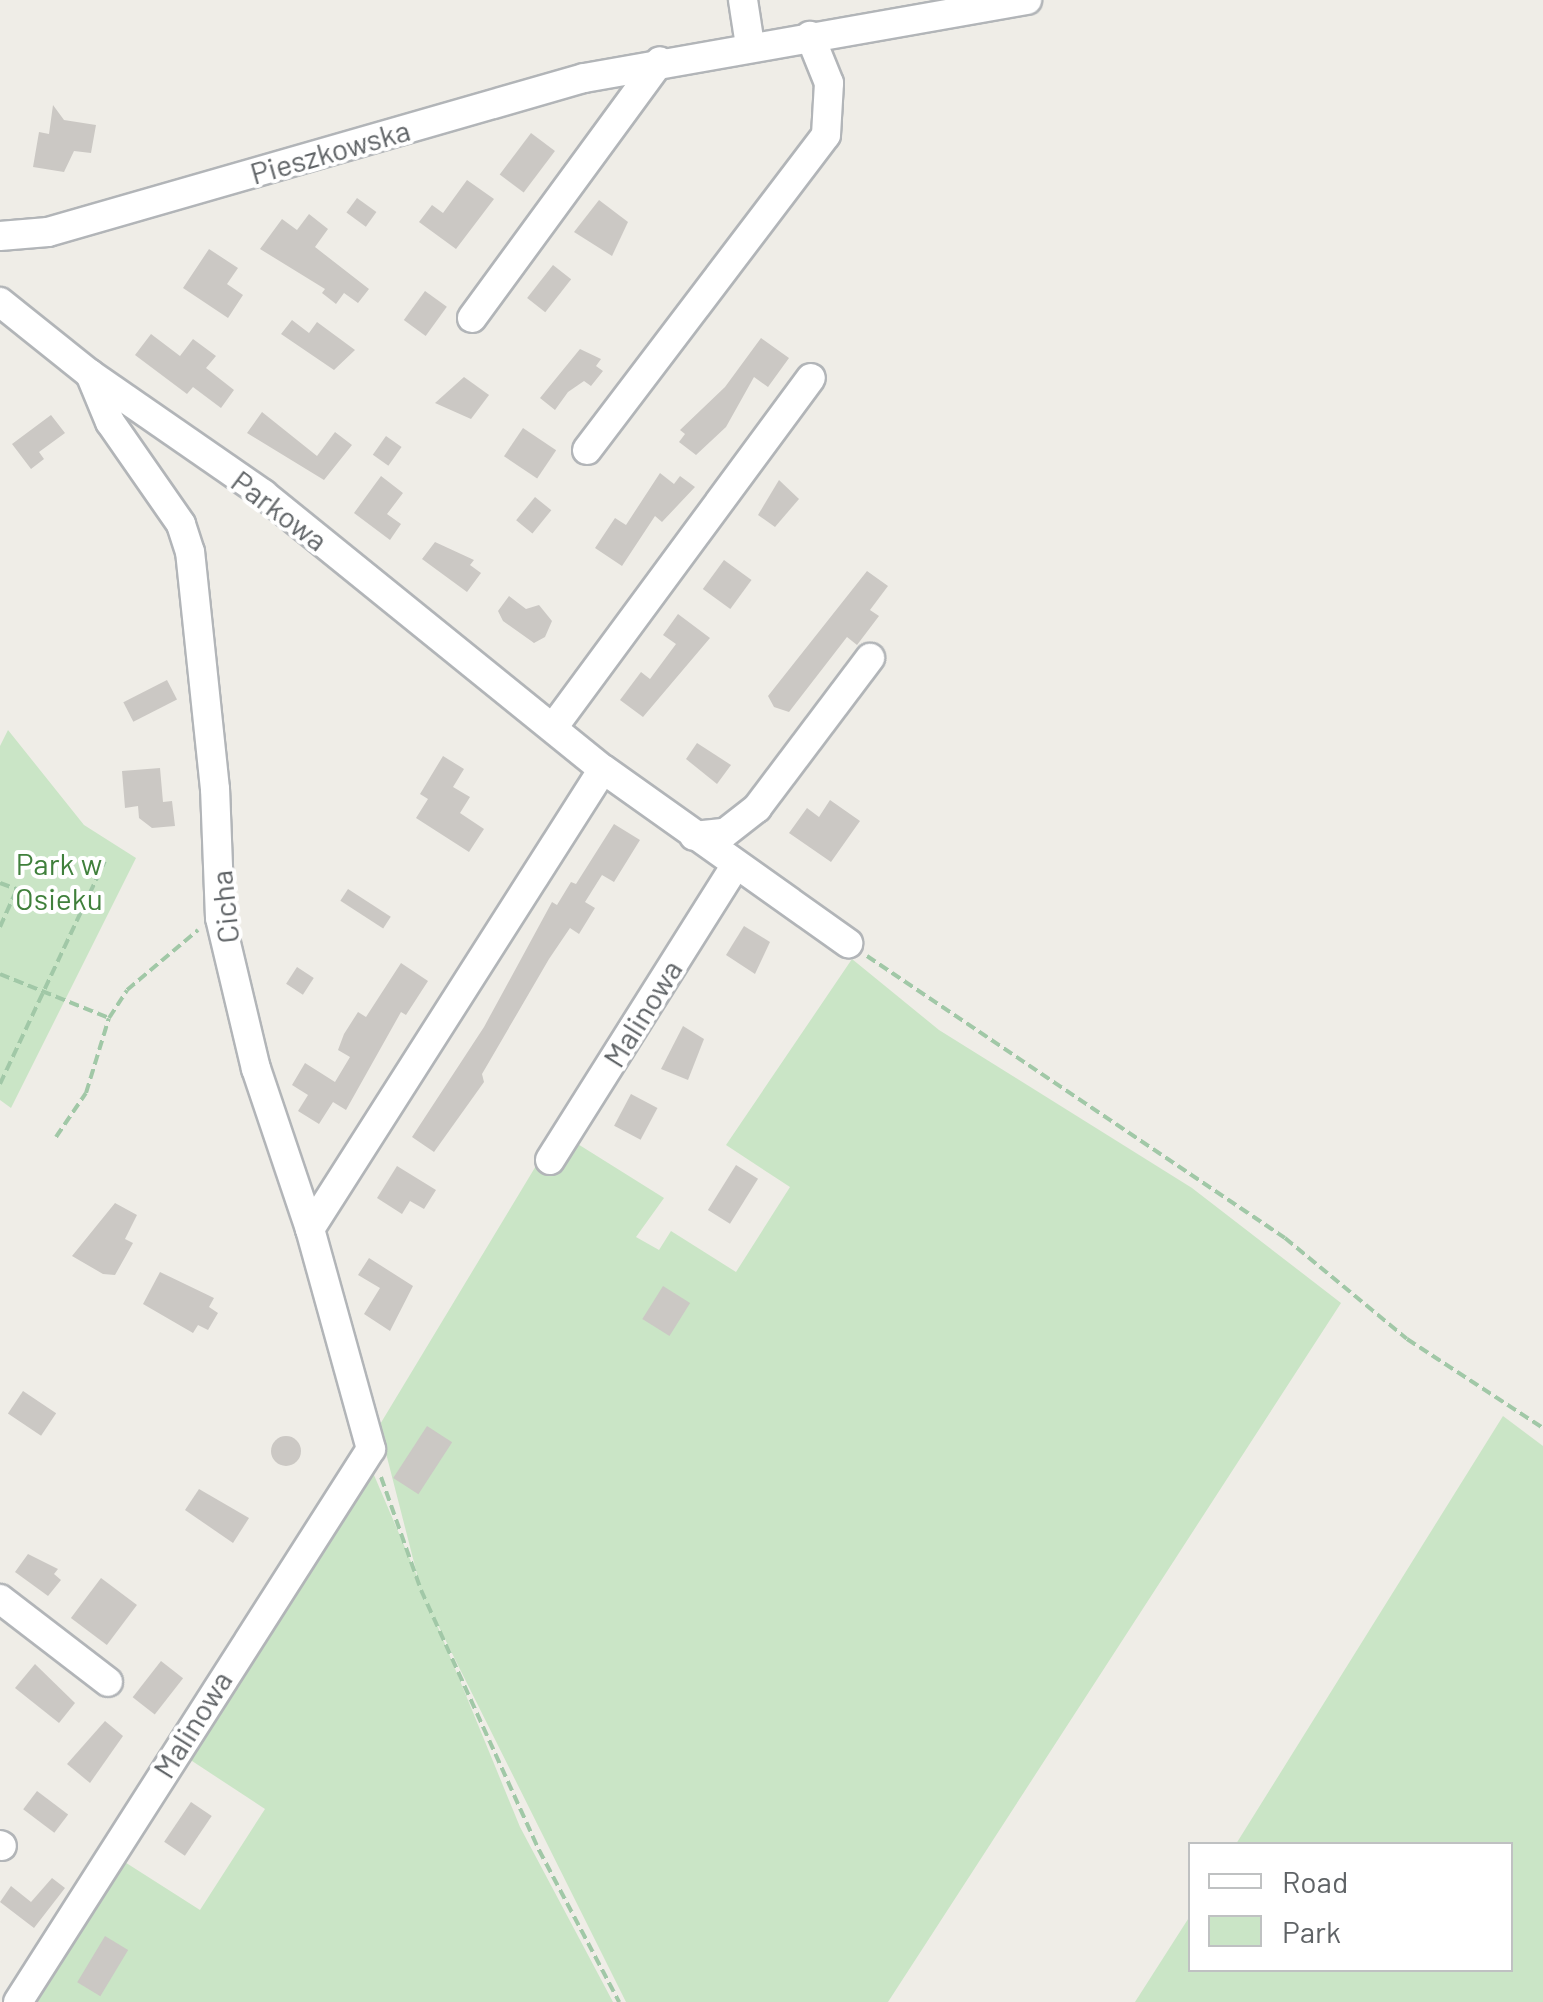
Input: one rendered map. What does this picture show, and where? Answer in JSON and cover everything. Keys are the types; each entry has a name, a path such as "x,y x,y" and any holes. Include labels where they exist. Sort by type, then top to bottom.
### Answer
{"street":[{"path":"742,0 750,45"},
{"name":"Pieszkowska","path":"0,236 48,232 660,61 810,36 923,9 1027,0"},
{"path":"587,450 826,134 829,83 810,36"},
{"path":"472,318 660,61"},
{"name":"Parkowa","path":"0,302 90,374 263,494 555,726 603,769 848,943"},
{"name":"Cicha","path":"90,374 110,422 181,524 190,552 215,790 220,918 256,1069 310,1229 371,1449"},
{"path":"555,726 811,378"},
{"path":"694,836 725,833 756,808 870,658"},
{"path":"310,1229 603,769"},
{"name":"Malinowa","path":"550,1160 735,866"},
{"name":"Malinowa","path":"18,2002 371,1449"},
{"path":"0,1599 108,1682"}],"path":[{"path":"0,1084 105,861"},
{"path":"0,883 82,913"},
{"path":"0,927 17,890"},
{"path":"56,1137 86,1094 109,1018 159,958 220,918"},
{"path":"848,943 1285,1238 1407,1339 1543,1428"},
{"path":"0,974 44,995 109,1018"},
{"path":"371,1449 421,1590 540,1850 619,2002"}],"green space":[{"name":"Park w Osieku","path":"8,730 84,825 136,858 11,1108 0,1100 0,746"},
{"path":"852,959 939,1030 1192,1188 1341,1303 888,2002 626,2002 433,1615 520,1827 613,2002 30,2002 120,1859 200,1910 265,1809 186,1757 371,1468 418,1578 379,1426 557,1131 664,1198 636,1237 659,1250 671,1231 736,1272 790,1187 726,1145"},
{"path":"1503,1416 1543,1446 1543,2002 1135,2002 1188,1919 1188,1972 1513,1972 1513,1842 1237,1842"}],"building":[{"path":"53,105 64,120 96,125 91,153 74,151 64,172 33,167 39,132 49,134"},
{"path":"531,133 555,151 524,193 500,175"},
{"path":"467,180 494,199 456,249 419,222 432,205 443,213"},
{"path":"357,198 376,212 366,227 346,213"},
{"path":"599,200 628,222 612,256 574,232"},
{"path":"309,214 328,229 315,247 369,289 358,303 344,293 336,304 322,293 325,289 260,249 282,219 297,230"},
{"path":"209,249 238,268 227,284 243,295 228,318 183,288"},
{"path":"553,265 571,279 545,312 527,298"},
{"path":"425,291 447,307 426,336 404,320"},
{"path":"292,320 309,333 317,322 355,350 334,370 281,334"},
{"path":"151,334 180,356 193,339 216,356 206,368 234,390 221,408 193,387 187,394 135,355"},
{"path":"761,338 789,358 768,387 754,377 726,427 696,455 679,442 685,434 680,430 725,387"},
{"path":"580,349 601,359 596,366 603,371 591,386 584,381 568,392 555,410 540,398"},
{"path":"464,377 489,395 471,419 435,403"},
{"path":"262,412 317,456 335,432 352,445 324,480 247,433"},
{"path":"51,415 65,433 39,452 44,459 31,469 12,444"},
{"path":"523,428 556,450 537,479 504,456"},
{"path":"386,436 402,447 388,466 373,455"},
{"path":"660,473 674,484 680,476 695,487 662,522 655,516 622,566 595,548 615,518 626,525"},
{"path":"381,476 403,493 387,514 401,524 390,540 354,513"},
{"path":"779,480 799,499 775,527 758,515"},
{"path":"535,497 551,510 532,534 516,520"},
{"path":"435,542 474,560 470,565 481,573 467,592 422,559"},
{"path":"724,560 752,580 730,609 703,589"},
{"path":"867,571 888,586 870,610 879,616 857,645 847,637 789,712 774,707 768,696"},
{"path":"509,596 526,609 539,605 552,621 545,637 534,643 503,621 498,611"},
{"path":"678,614 710,638 643,717 620,700 641,672 650,679 676,644 663,635"},
{"path":"167,680 177,700 133,722 123,702"},
{"path":"697,743 731,765 717,784 686,759"},
{"path":"443,756 464,769 453,787 470,797 460,813 484,829 469,852 416,818 428,799 420,794"},
{"path":"160,768 163,802 172,801 175,826 152,828 139,818 138,806 125,808 122,771"},
{"path":"830,800 860,821 831,862 789,833 807,808 819,817"},
{"path":"614,824 640,840 614,882 602,875 585,902 595,908 579,934 570,928 549,959 482,1074 484,1082 434,1152 412,1137 484,1027 552,902 557,905 571,882 576,884"},
{"path":"348,889 391,917 383,929 340,901"},
{"path":"744,926 770,942 755,974 726,955"},
{"path":"401,963 428,981 406,1015 401,1012 346,1110 333,1102 319,1124 298,1111 308,1095 292,1085 305,1063 335,1082 350,1057 338,1050 344,1034 358,1012 366,1017"},
{"path":"297,967 314,978 303,995 286,984"},
{"path":"683,1026 704,1039 688,1080 661,1069"},
{"path":"631,1094 657,1108 641,1140 614,1126"},
{"path":"736,1165 758,1179 730,1224 708,1210"},
{"path":"397,1166 436,1190 424,1209 410,1201 402,1214 377,1198"},
{"path":"115,1203 137,1215 125,1239 133,1243 115,1275 103,1274 72,1256"},
{"path":"369,1258 413,1286 390,1331 364,1314 380,1288 358,1275"},
{"path":"160,1272 214,1298 209,1307 218,1313 208,1330 198,1325 193,1333 143,1304"},
{"path":"663,1286 690,1303 669,1336 642,1319"},
{"path":"23,1391 56,1413 41,1436 8,1413"},
{"path":"427,1426 452,1442 418,1494 393,1478"},
{"path":"286,1436 297,1440 301,1451 297,1462 286,1466 275,1462 271,1451 275,1440"},
{"path":"199,1489 249,1518 233,1543 185,1510"},
{"path":"28,1554 58,1569 54,1574 61,1580 48,1596 15,1572"},
{"path":"101,1578 137,1605 107,1645 71,1618"},
{"path":"161,1661 183,1678 155,1714 133,1697"},
{"path":"35,1664 75,1703 59,1723 15,1688"},
{"path":"105,1721 123,1736 90,1783 67,1764"},
{"path":"37,1791 68,1814 54,1833 23,1809"},
{"path":"191,1802 212,1816 185,1856 164,1842"},
{"path":"52,1878 65,1888 34,1928 0,1902 11,1886 31,1902"},
{"path":"105,1936 128,1950 100,1996 77,1982"}]}
